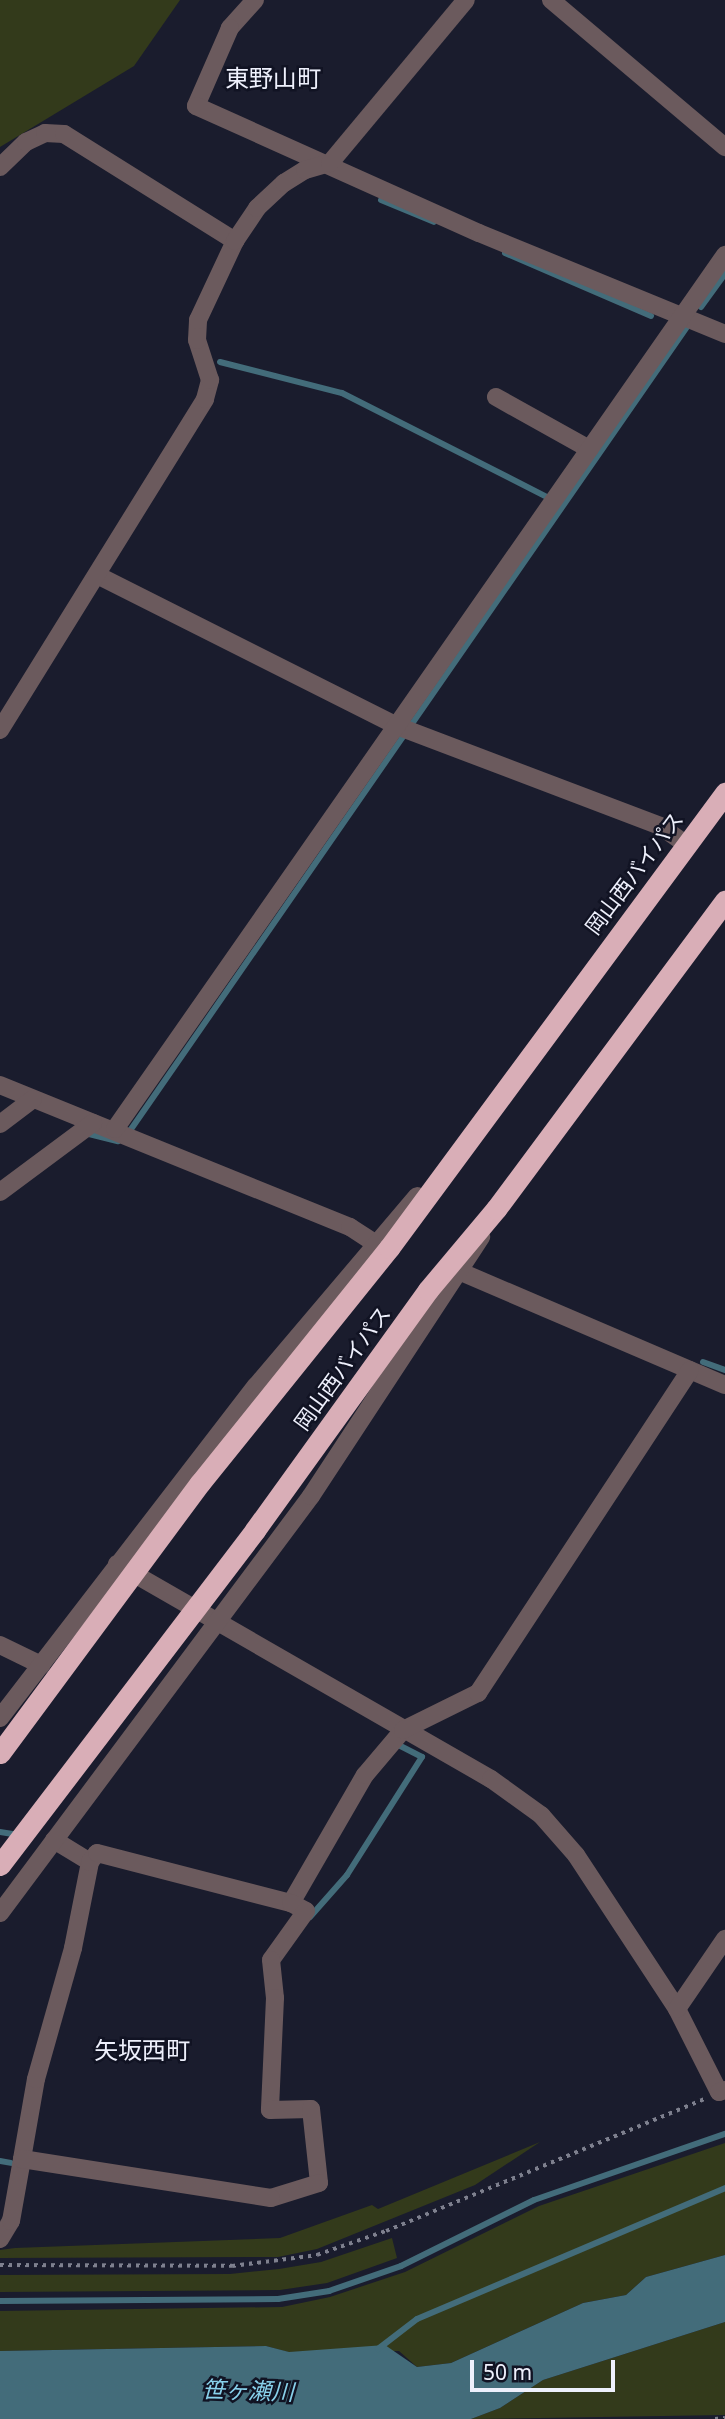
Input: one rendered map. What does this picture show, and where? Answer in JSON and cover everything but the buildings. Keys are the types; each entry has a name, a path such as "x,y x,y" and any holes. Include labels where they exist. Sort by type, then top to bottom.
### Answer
{"highway":[{"name":"岡山西バイパス","path":"0,1753 200,1483 389,1248 725,793"},
{"name":"岡山西バイパス","path":"0,1865 255,1530 428,1290 496,1209 725,901"}],"street":[{"path":"255,0 230,28 196,106 330,163 479,233 725,334"},
{"path":"0,730 205,399 209,380 197,340 198,320 235,241 257,208 285,183 330,163 466,0"},
{"path":"551,0 725,147"},
{"path":"0,167 26,142 45,133 64,134 235,241"},
{"path":"124,1133 403,729 589,449 725,255"},
{"path":"496,397 589,449"},
{"path":"97,575 403,729 660,826 686,844"},
{"path":"0,1085 351,1227 375,1243"},
{"path":"0,1124 33,1098"},
{"path":"0,1192 93,1123"},
{"path":"0,1718 256,1386 375,1243 467,1139"},
{"path":"0,1913 311,1496 461,1272 496,1209"},
{"path":"461,1272 725,1385"},
{"path":"291,1903 365,1775 403,1731 478,1693 690,1370"},
{"path":"117,1564 403,1731 491,1779 541,1815 576,1855 677,2008 722,2091"},
{"path":"0,1645 41,1665"},
{"path":"54,1840 90,1862"},
{"path":"0,2239 11,2221 36,2079 74,1948 90,1862 97,1853 291,1903 306,1911 271,1960 275,1997 270,2110 311,2109 319,2183 271,2198 22,2159"},
{"path":"677,2008 725,1939"}],"path":[{"path":"0,2265 232,2266 317,2255 386,2231 722,2091"},
{"path":"715,2419 725,2418"}],"green space":[{"path":"0,0 180,0 134,66 0,147"},
{"path":"540,2142 475,2185 317,2249 278,2257 0,2258 0,2250 15,2248 280,2238 372,2205 378,2209"},
{"path":"725,2143 725,2255 646,2277 626,2295 583,2303 451,2363 417,2367 399,2351 288,2352 266,2346 0,2351 0,2311 282,2307 330,2297 405,2272 539,2206"},
{"path":"392,2238 397,2258 327,2283 280,2290 0,2292 0,2275 230,2274 321,2262"},
{"path":"725,2322 725,2415 471,2419 500,2408 543,2380"}],"water":[{"name":"笹ヶ瀬川","path":"725,2255 725,2322 543,2380 500,2408 471,2419 0,2419 0,2351 266,2346 289,2352 385,2345 417,2367 451,2363 583,2303 626,2295 646,2277"}],"waterway":[{"path":"381,200 434,222"},
{"path":"505,253 651,316"},
{"path":"701,307 725,274"},
{"path":"127,1135 687,327"},
{"path":"220,362 342,393 547,497"},
{"path":"89,1134 118,1141"},
{"path":"703,1362 725,1370"},
{"path":"310,1917 347,1875 422,1757 397,1744"},
{"path":"0,1832 19,1835"},
{"path":"0,2301 278,2299 329,2291 401,2266 534,2200 725,2134"},
{"path":"0,2161 11,2163"},
{"path":"378,2349 417,2319 725,2188"}],"district":[{"name":"東野山町","path":"273,78"},
{"name":"矢坂西町","path":"142,2050"}]}
